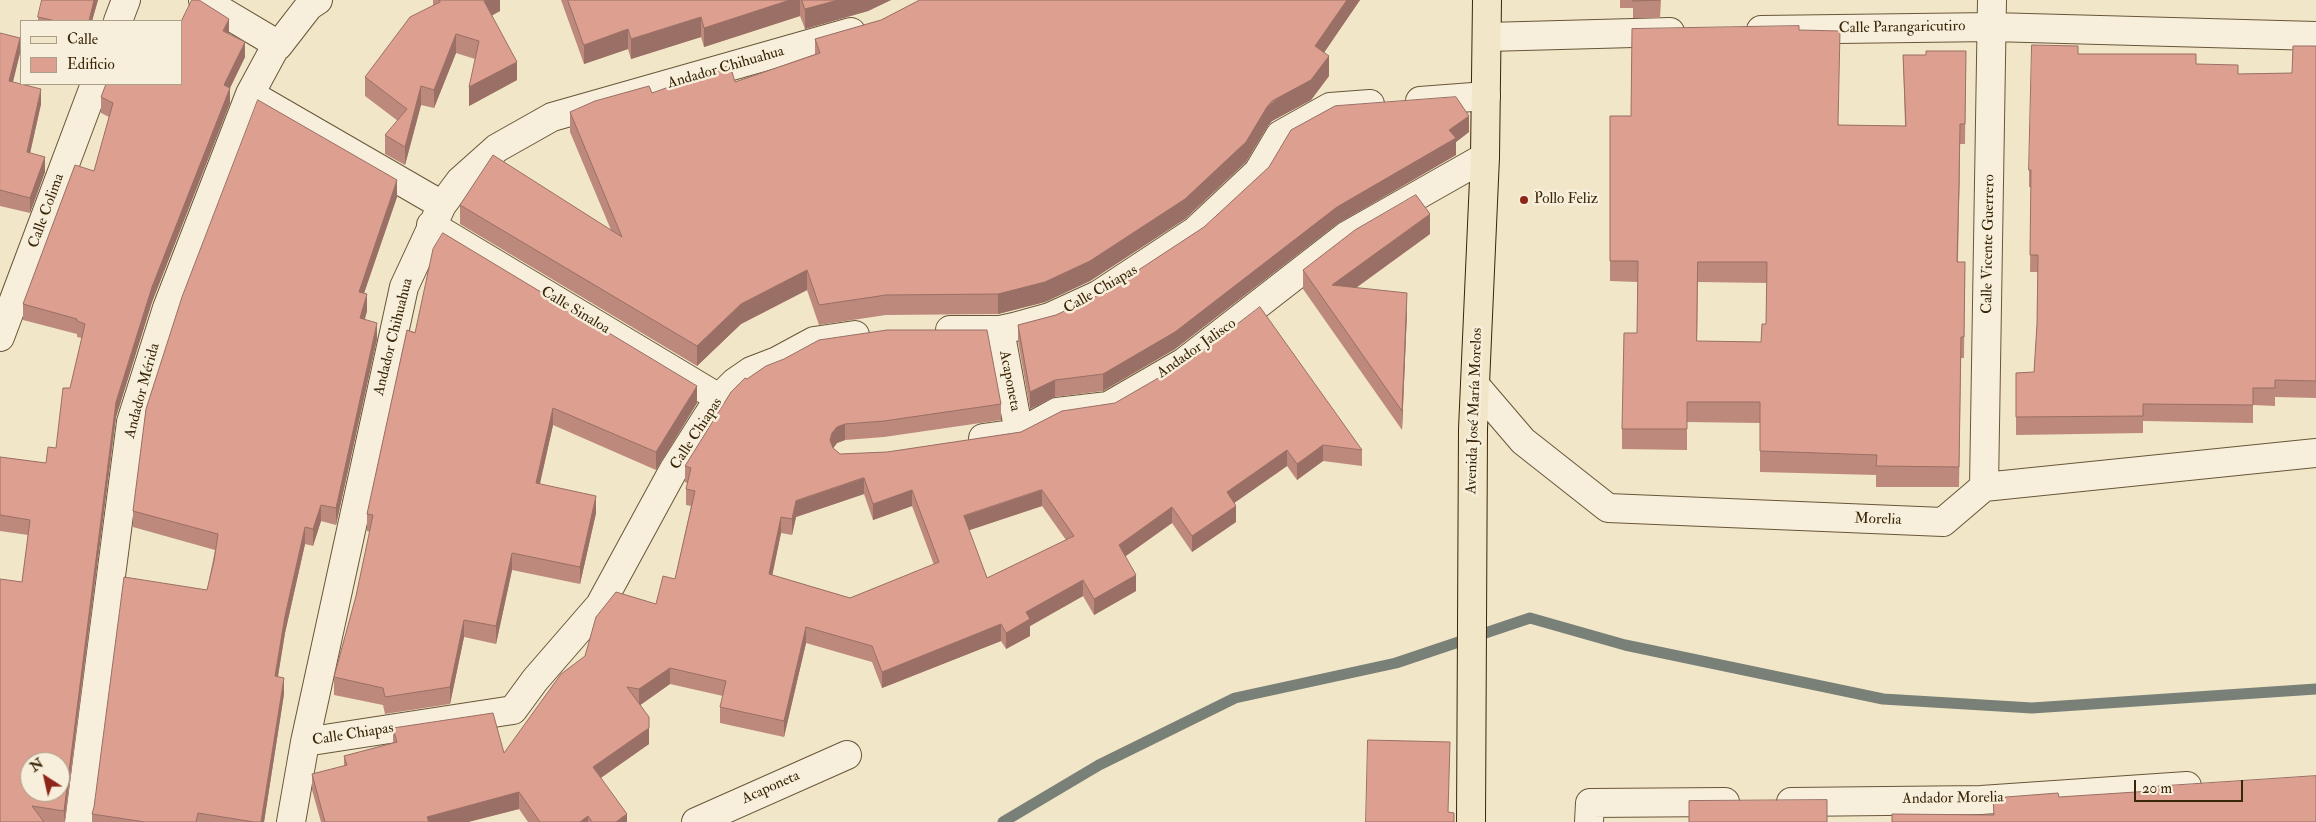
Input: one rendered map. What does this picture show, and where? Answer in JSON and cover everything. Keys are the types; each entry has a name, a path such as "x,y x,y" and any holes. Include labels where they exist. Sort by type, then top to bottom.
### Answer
{"main road":[{"name":"Avenida José María Morelos","path":"1470,822 1472,429 1485,157 1487,0"}],"street":[{"path":"118,20 126,0"},
{"path":"203,0 277,44"},
{"name":"Andador Mérida","path":"79,822 131,422 167,308 250,94 277,44 278,46 309,6 318,0"},
{"name":"Calle Vicente Guerrero","path":"1984,487 1992,0"},
{"name":"Andador Chihuahua","path":"291,822 305,742 404,287 436,215 460,181 497,148 552,117 874,26"},
{"name":"Calle Parangaricutiro","path":"1733,31 1992,27 2316,36"},
{"path":"1487,37 1694,32"},
{"name":"Calle Colima","path":"0,337 95,85"},
{"name":"Calle Sinaloa","path":"250,94 719,398"},
{"name":"Calle Chiapas","path":"924,330 1000,330 1050,318 1098,295 1195,231 1258,172 1280,135 1330,107 1486,96"},
{"name":"Andador Jalisco","path":"962,442 1019,433 1057,412 1108,406 1184,362 1346,236 1485,157"},
{"name":"Acaponeta","path":"1000,330 1019,433"},
{"name":"Calle Chiapas","path":"305,742 513,710 535,680 600,605 674,469 719,398 735,382 751,371 777,361 814,341 877,332"},
{"name":"Morelia","path":"1475,385 1522,441 1608,508 1942,522 1984,487"},
{"path":"1984,487 2316,453"},
{"name":"Acaponeta","path":"696,822 847,755"},
{"name":"Andador Morelia","path":"1590,813 1756,802 1981,811 2208,785"}],"building":[{"path":"42,0 94,0 89,20 52,20 38,17"},
{"path":"192,0 199,0 229,19 223,31 245,42 224,85 230,88 152,287 116,402 70,764 70,752 20,752 20,802 65,802 64,811 32,806 44,822 0,822 0,579 22,582 30,520 0,515 0,457 46,463 48,447 56,448 63,388 70,388 85,324 77,321 77,319 23,304 75,165 94,171 113,103 101,97 106,85 182,85 182,20"},
{"path":"439,0 486,0 484,1 517,62 469,87 479,41 456,34 434,90 421,86 405,147 385,135 407,109 365,77 410,17 440,2"},
{"path":"568,0 790,0 704,28 701,17 631,39 628,29 584,45"},
{"path":"802,0 838,0 805,9"},
{"path":"920,0 1347,0 1315,46 1329,56 1311,80 1272,101 1246,142 1185,199 1090,261 1045,282 998,294 886,295 819,305 807,270 741,304 697,346 460,205 493,155 622,237 570,112 595,101 649,86 652,93 730,65 735,82 820,53 815,39 881,20"},
{"path":"1799,26 1799,30 1840,31 1838,125 1906,126 1903,55 1926,55 1926,51 1966,51 1965,124 1960,124 1957,262 1965,262 1964,337 1961,337 1959,467 1876,466 1877,455 1760,451 1760,402 1687,402 1687,429 1622,429 1624,333 1637,333 1638,261 1610,261 1610,116 1631,116 1632,29","holes":["1698,262 1767,262 1766,324 1762,324 1761,342 1697,341"]},
{"path":"0,33 20,38 9,81 41,89 27,152 45,157 30,198 0,190"},
{"path":"2032,45 2078,46 2078,54 2196,54 2196,64 2238,65 2238,74 2292,73 2293,46 2316,46 2316,381 2275,380 2275,388 2253,388 2253,405 2143,404 2143,416 2016,417 2016,373 2034,372 2037,324 2038,255 2030,255 2031,170 2029,170"},
{"path":"1456,97 1469,116 1449,130 1456,138 1337,207 1175,332 1103,374 1055,380 1030,392 1018,325 1056,315 1105,292 1204,227 1269,167 1291,130 1335,106"},
{"path":"258,100 397,180 359,292 367,294 360,318 377,323 336,508 321,505 313,529 305,527 285,616 275,676 284,678 261,822 198,813 196,822 145,822 92,814 124,577 207,590 214,561 218,534 133,511 146,409 182,297"},
{"path":"1416,195 1430,214 1332,285 1407,293 1402,411 1303,270 1355,230"},
{"path":"443,233 697,386 656,452 553,408 536,483 596,496 580,567 512,553 496,626 464,620 450,687 385,697 383,688 334,677 356,596 373,515 367,514 407,330 415,333 433,249"},
{"path":"1260,307 1362,450 1323,445 1297,464 1287,450 1227,492 1236,506 1192,536 1172,507 1119,545 1136,575 1094,599 1083,580 1026,612 1030,619 1006,633 1001,624 882,672 872,646 806,627 784,721 720,707 726,681 670,668 639,689 627,687 649,717 649,728 593,767 627,814 616,822 592,822 588,816 580,822 540,822 519,792 427,817 429,822 325,822 312,774 347,765 344,756 397,742 393,728 493,713 504,753 561,674 585,656 596,617 616,592 656,604 663,576 675,579 695,491 686,489 691,468 685,466 731,392 745,378 747,379 766,366 784,359 819,340 887,330 987,330 1001,404 884,421 845,424 837,427 832,433 830,440 833,448 840,454 887,452 1021,432 1062,411 1115,403 1193,358","holes":["864,478 873,504 912,490 939,562 850,598 769,574 781,517 792,519 796,501","1042,490 1074,536 987,578 964,516"]},
{"path":"1368,740 1450,742 1448,812 1454,813 1454,822 1366,822"},
{"path":"2316,776 2316,822 1892,822 1892,814 1994,815 1993,798 2058,793 2059,797 2151,791 2151,787"},
{"path":"1827,800 1827,822 1689,822 1689,801"}],"waterway":[{"path":"1003,822 1099,765 1235,698 1396,663 1530,618 1625,645 1883,699 2032,708 2316,689"}],"place":[{"name":"Pollo Feliz","path":"1524,200"}]}
